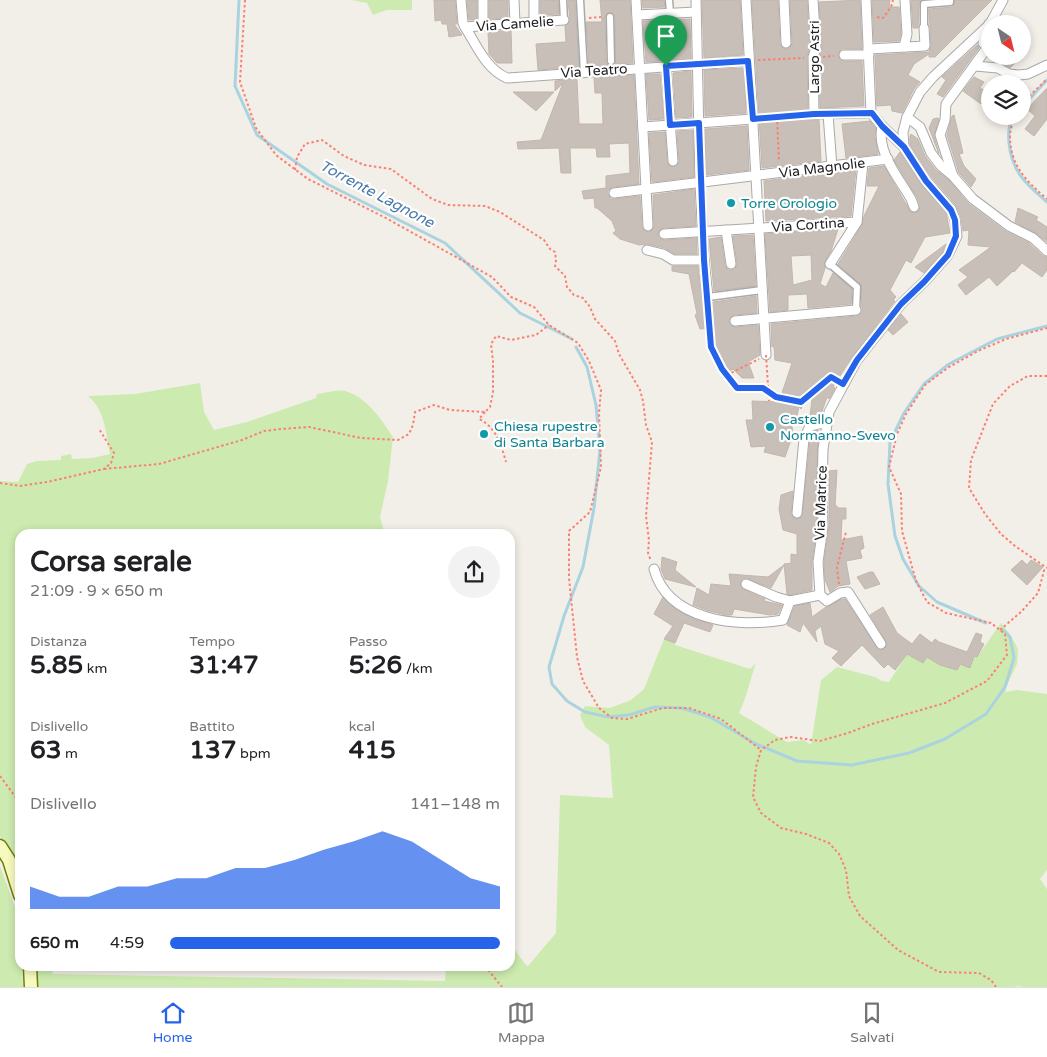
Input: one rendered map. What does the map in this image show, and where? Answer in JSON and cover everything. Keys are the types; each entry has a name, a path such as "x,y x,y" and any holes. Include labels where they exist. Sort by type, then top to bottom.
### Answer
{"main road":[{"path":"0,846 9,860 15,879"},
{"path":"30,971 31,987"}],"street":[{"path":"461,0 465,27"},
{"path":"483,0 483,26"},
{"path":"514,0 515,24"},
{"path":"534,0 534,22"},
{"path":"563,0 564,20"},
{"path":"580,0 584,72"},
{"path":"636,0 648,226"},
{"path":"670,0 670,13"},
{"path":"696,0 700,183 708,298 762,290"},
{"path":"746,0 766,355"},
{"path":"784,0 786,43"},
{"name":"Largo Astri","path":"813,0 816,48 813,57 814,114"},
{"path":"814,114 872,113 866,0"},
{"path":"904,47 907,34 905,0"},
{"path":"844,56 904,47 925,46 924,4 950,2 950,0"},
{"path":"995,15 1003,0"},
{"path":"637,15 696,12"},
{"path":"610,17 611,61"},
{"name":"Via Camelie","path":"465,27 564,20"},
{"name":"Via Teatro","path":"465,27 489,66 498,74 507,78 748,61"},
{"path":"904,147 903,132 907,118 920,92 933,77 981,32"},
{"path":"953,176 940,135 945,120 946,104 981,57"},
{"path":"975,66 998,68 1009,74 1019,75 1028,74 1047,65"},
{"path":"666,66 673,161"},
{"name":"Via Matrice","path":"820,595 818,562 823,527 823,449 829,412 857,360 901,304 948,255 956,236 955,220 951,210 926,181 904,147 872,113"},
{"path":"828,114 832,166"},
{"path":"907,118 920,127 931,153 972,200 1009,226 1033,238 1047,252"},
{"path":"643,127 753,119"},
{"path":"881,124 880,132 883,149 914,207"},
{"name":"Via Magnolie","path":"614,193 888,160"},
{"path":"735,321 764,320 856,310 857,287 830,264 857,222 863,163"},
{"name":"Via Cortina","path":"664,234 857,222"},
{"path":"726,230 732,264"},
{"path":"647,250 663,254 673,260 704,260"},
{"path":"797,514 804,440 810,426 827,422"},
{"path":"654,569 658,581 665,592 690,612 732,623 783,620 790,601"},
{"path":"746,584 790,601 820,595 827,601 840,593 848,592 881,644"}],"path":[{"path":"245,0 240,82 256,128 276,156 308,179 384,217 492,277 511,297 534,307 548,325 578,343 589,361 601,390 599,413 601,467 590,512 569,531 569,578 577,657 583,681 599,708 612,718 627,719 663,708 688,708 721,719 762,750"},
{"path":"867,16 883,18 892,7 893,0"},
{"path":"748,61 844,56"},
{"path":"1031,94 1047,79"},
{"path":"753,119 814,114"},
{"path":"777,117 779,164 792,164 795,171"},
{"path":"1012,125 1010,135 1014,164 1028,182 1047,199"},
{"path":"295,170 297,157 304,144 322,140 344,156 364,164 390,169 432,199 448,205 485,206 500,212 544,240 550,250 555,252 555,266 565,276 567,287 574,295 584,298 590,306 595,319 615,341 619,354 640,390 646,425 652,442 646,516 649,540 648,553 654,569"},
{"path":"708,298 711,347 722,369 737,388 763,388 776,397 801,402 831,377 843,384"},
{"path":"506,462 496,435 489,424 479,419 490,406 493,392 491,344 496,336 511,340 536,335 548,325"},
{"path":"996,987 991,980 980,973 939,972 898,950 860,916 849,896 846,870 839,854 828,843 806,834 781,828 761,813 753,797 756,767 762,750 775,740 790,738 820,740 945,704 987,681 1007,655 1005,634 991,623 946,613 927,602 916,581 902,531 901,494 889,467 897,434 906,414 925,385 949,367 978,351 1006,339 1047,328"},
{"path":"727,375 766,355 769,402"},
{"path":"1000,630 1021,612 1038,593 1046,567 1014,546 1001,534 985,514 968,488 971,460 993,404 1010,386 1028,376 1047,376"},
{"path":"0,484 20,486 104,469 159,464 242,440 264,431 280,429 309,427 362,438 398,440 409,434 414,425 415,412 434,405 450,410 485,412"},
{"path":"98,429 114,453 111,463 104,469"},
{"path":"839,588 837,567 846,532"},
{"path":"0,776 15,795"},
{"path":"489,971 501,987"}],"green space":[{"path":"351,0 412,0 412,10 387,10 373,15 367,3"},
{"path":"200,383 204,412 214,430 247,422 316,398 317,394 339,390 353,394 367,404 393,437 388,481 380,517 383,529 15,529 15,866 0,836 0,481 18,482 27,464 37,461 61,460 61,456 71,454 72,459 92,458 110,454 101,415 94,402 88,396 135,394"},
{"path":"1001,623 1010,634 1018,649 1017,664 1006,687 1006,692 1017,690 1047,694 1047,870 1040,879 1047,889 1047,987 36,987 35,971 53,971 53,974 445,981 446,971 515,971 515,950 528,966 556,933 560,795 613,798 609,745 585,727 580,715 585,706 610,708 631,700 644,689 664,639 675,643 675,645 750,669 756,663 739,713 787,742 804,740 811,745 821,680 837,667 889,682 907,654 923,663 927,657 957,670 960,664 970,668 974,656 977,657"},
{"path":"0,866 15,907 15,971 22,971 23,987 0,987"}],"building":[{"path":"434,0 455,0 457,24 454,24 462,35 449,37 447,24 442,24 441,20 435,21"},
{"path":"467,0 477,0 477,20 469,20"},
{"path":"489,0 508,0 508,18 489,19"},
{"path":"540,0 558,0 559,14 540,15"},
{"path":"568,0 575,0 579,67 538,70 536,44 566,42 565,26 570,20"},
{"path":"600,0 630,0 633,63 615,64 615,17 613,13 609,12 605,17 606,61 608,65 589,66 586,22 602,22"},
{"path":"642,0 664,0 665,7 643,8"},
{"path":"702,0 740,0 743,55 704,58"},
{"path":"752,0 778,0 780,44 786,49 790,48 792,43 790,0 807,0 810,47 807,57 808,114 811,120 819,120 821,161 762,168"},
{"path":"860,0 862,49 841,49 838,55 840,60 844,61 862,61 864,106 820,108 819,58 822,48 819,2"},
{"path":"872,0 890,0 889,7 899,7 901,33 899,41 874,42"},
{"path":"911,0 921,0 919,4 918,28 913,28"},
{"path":"955,0 992,0 935,57 929,57 929,54 914,64 908,75 920,82 914,89 902,113 892,111 891,105 877,106 875,55 929,52 931,46 929,9 953,7"},
{"path":"690,19 691,59 646,62 643,21"},
{"path":"511,30 512,63 497,63 489,54 488,32"},
{"path":"977,45 979,48 943,97 937,94 946,80 942,77"},
{"path":"744,68 746,113 705,116 704,70"},
{"path":"691,71 692,117 676,118 673,73"},
{"path":"646,74 660,74 664,119 649,120"},
{"path":"634,75 639,184 613,187 608,190 608,194 611,199 640,196 642,227 645,231 649,232 654,226 653,195 694,189 696,226 663,228 658,234 659,238 664,240 697,238 697,254 675,254 665,248 648,244 639,245 620,239 613,233 616,231 612,221 595,208 594,198 584,199 582,191 606,188 606,176 630,173 629,143 609,144 610,157 597,157 596,148 570,148 571,173 561,173 559,148 518,149 517,142 541,140 563,83 555,91 555,81 577,79 579,124 603,124 602,93 595,93 594,78"},
{"path":"974,77 981,80 981,104 963,91"},
{"path":"1047,88 1047,119 1034,136 1025,129 1028,125 1031,125 1031,121 1035,116 1031,112 1031,105"},
{"path":"513,92 554,92 536,111"},
{"path":"954,115 963,153 959,154 964,166 976,179 971,187 959,173 947,135 952,116"},
{"path":"938,118 934,136 939,154 929,128 933,119"},
{"path":"870,121 876,128 875,137 878,154 846,158 842,124"},
{"path":"747,126 749,170 706,175 705,129"},
{"path":"693,130 694,177 652,182 649,133 665,132 667,162 670,166 674,167 679,161 677,131"},
{"path":"911,134 918,139 925,156 936,170 949,180 969,204 1005,231 1029,243 1043,256 1047,257 1047,270 1042,277 1022,263 997,286 989,277 966,295 958,285 968,277 959,270 991,247 968,245 969,230 963,231 956,205 931,177 910,145"},
{"path":"900,152 921,184 946,212 950,233 925,237 911,263 906,260 890,290 896,297 893,300 895,301 852,357 833,387 835,388 829,399 827,397 820,417 814,419 810,416 813,391 807,390 801,409 799,407 796,420 791,420 793,434 785,457 764,452 766,446 751,447 746,420 753,420 752,401 779,402 792,363 775,360 774,346 772,347 771,324 857,316 862,312 861,285 838,264 862,225 864,216 879,186 867,186 869,168 884,166 910,211 913,213 919,211 920,205 917,197 894,160"},
{"path":"856,169 851,216 766,221 764,181"},
{"path":"1018,208 1038,217 1036,220 1047,227 1047,242 1036,233 1015,222"},
{"path":"838,229 831,251 825,261 820,284 826,287 833,273 852,289 851,304 808,308 807,294 788,295 788,310 770,312 765,234","holes":["811,255 812,280 793,285 791,256"]},
{"path":"753,235 756,286 714,291 709,239 721,237 725,265 728,270 731,270 735,269 737,264 733,236"},
{"path":"946,244 943,252 924,273 915,267"},
{"path":"672,266 698,266 702,298 706,303 756,296 757,313 734,315 729,321 730,325 735,327 758,325 760,355 748,362 754,378 742,378 733,369 728,372 714,345 713,328 700,329 695,315 697,314 689,274 672,271"},
{"path":"901,314 908,322 893,335 888,330"},
{"path":"818,430 817,527 812,561 812,590 790,595 787,594 784,564 791,563 791,554 797,555 797,534 783,530 779,509 781,495 793,491 791,515 796,519 802,517 810,441 814,431"},
{"path":"837,470 835,506 837,508 846,508 846,519 842,519 841,540 862,536 864,548 860,550 862,558 846,561 850,584 838,586 830,592 825,580 824,562 829,527 829,471"},
{"path":"662,557 677,562 675,570 696,587 665,579 661,569"},
{"path":"1022,560 1027,565 1031,560 1043,567 1027,585 1011,570"},
{"path":"784,565 771,588 746,578 742,579 740,584 743,589 765,599 764,601 782,605 778,614 770,615 734,609 732,615 727,615 693,605 697,588 709,595 711,584 731,586 729,574 768,577"},
{"path":"873,572 880,584 865,589 857,577"},
{"path":"663,597 670,605 686,615 713,625 710,632 684,623 675,643 664,639 673,626 654,614"},
{"path":"845,599 879,650 885,649 887,643 870,615 883,607 897,633 912,644 920,634 932,643 935,639 967,652 976,633 982,635 980,642 984,644 977,657 974,656 970,668 960,664 957,670 940,665 927,657 923,663 907,654 895,670 888,664 884,668 862,645 841,666 832,658 839,651 825,644 821,626 815,631 817,642 803,623 800,632 787,625 795,606 810,603 812,617"}],"waterway":[{"name":"Torrente Lagnone","path":"239,0 235,86 257,135 327,184 445,243 520,313 572,339"},
{"name":"Torrente Lagnone","path":"1031,97 1047,80"},
{"name":"Torrente Lagnone","path":"1010,125 1009,143 1013,162 1021,177 1047,202"},
{"name":"Torrente Lagnone","path":"986,623 937,602 919,586 903,559 895,536 888,484 890,442 904,413 924,384 949,364 997,339 1047,326"},
{"name":"Torrente Lagnone","path":"576,347 587,367 596,405 600,450 594,508 583,567 564,616 549,667 552,684 567,701 585,712 608,717 629,715 655,707 682,708 710,717 756,744 797,761 852,765 909,753 945,739 986,714 1005,687 1014,658 1010,637 1002,629"}],"place":[{"name":"Torre Orologio","path":"731,203"},
{"name":"Castello Normanno-Svevo","path":"770,427"},
{"name":"Chiesa rupestre di Santa Barbara","path":"484,434"}],"route":[{"path":"748,61 753,119 814,114 872,113 882,126 904,147 926,181 951,210 955,220 956,236 954,245 948,255 901,304 857,360 843,384 831,377 801,402 776,397 763,388 737,388 722,369 711,347 704,260 699,123 670,125 666,66 748,61"}]}
